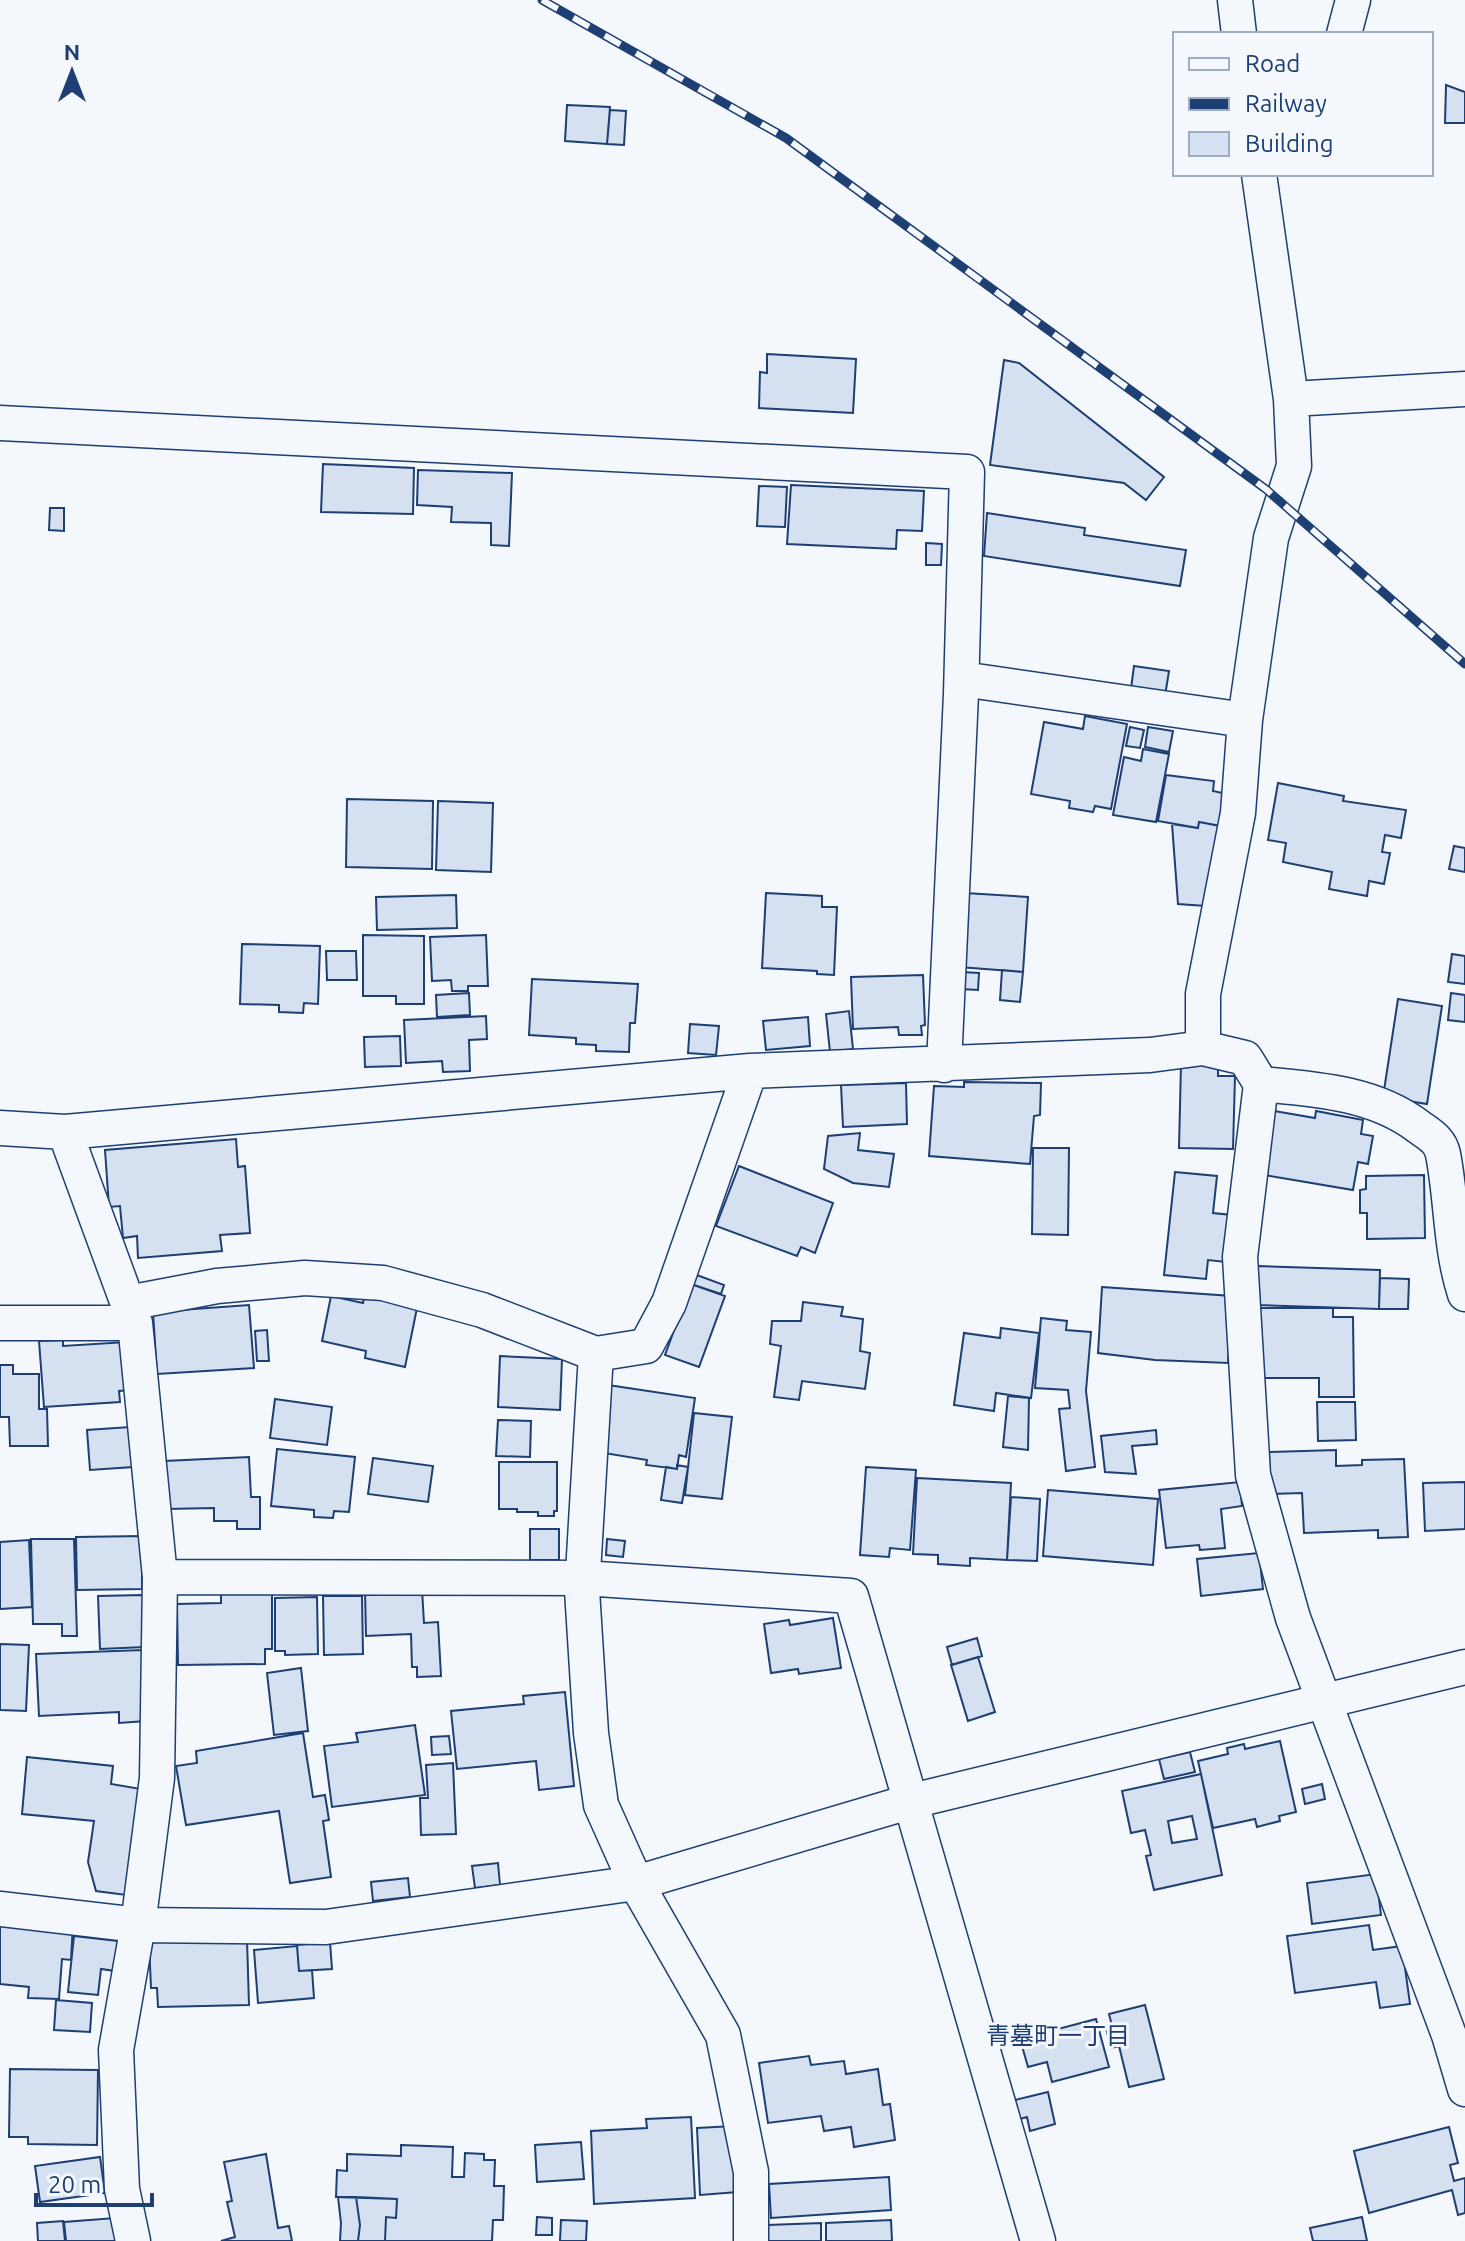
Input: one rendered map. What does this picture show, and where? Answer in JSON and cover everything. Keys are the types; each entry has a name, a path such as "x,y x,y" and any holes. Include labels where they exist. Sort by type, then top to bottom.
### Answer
{"street":[{"path":"1235,0 1239,32"},
{"path":"1345,32 1353,0"},
{"path":"1203,1048 1203,994 1238,813 1245,720 1271,538 1294,466 1291,399 1259,176"},
{"path":"1291,399 1465,389"},
{"path":"0,423 967,472 962,679 944,1065"},
{"path":"962,679 1245,720"},
{"path":"0,1128 65,1132 750,1071 1150,1055 1203,1048 1245,1058 1261,1084 1240,1257 1253,1475 1293,1618 1449,2035 1465,2089"},
{"path":"0,1323 131,1313 217,1286 305,1278 383,1283 482,1310 596,1354 646,1346 669,1303 750,1071"},
{"path":"1261,1084 1327,1090 1399,1111 1438,1141 1443,1153 1450,1223 1465,1294"},
{"path":"65,1132 131,1313 160,1577 157,1778 138,1925 116,2050 122,2189 133,2241"},
{"path":"596,1354 583,1578 591,1733 601,1805 636,1883 723,2035 751,2172 751,2241"},
{"path":"160,1577 583,1578 851,1596 1038,2241"},
{"path":"0,1909 138,1925 326,1927 636,1883 912,1801 1465,1667"}],"building":[{"path":"1446,85 1465,92 1465,123 1445,123"},
{"path":"567,105 610,107 607,144 565,141"},
{"path":"610,110 626,111 624,145 607,144"},
{"path":"767,354 856,359 853,413 759,408 760,372 767,373"},
{"path":"1004,360 1019,363 1164,477 1146,500 1124,483 990,465"},
{"path":"323,464 414,468 413,514 321,512"},
{"path":"418,470 512,473 509,546 491,545 491,523 451,522 452,507 417,505"},
{"path":"791,485 924,491 922,531 897,530 896,549 787,544"},
{"path":"759,486 787,487 785,527 757,526"},
{"path":"50,508 64,508 64,531 49,530"},
{"path":"987,513 1085,528 1084,535 1186,550 1180,586 984,556"},
{"path":"926,543 942,544 941,565 926,565"},
{"path":"1134,666 1169,671 1164,702 1130,696"},
{"path":"1085,716 1127,724 1111,809 1095,806 1093,812 1069,808 1070,801 1031,794 1044,722 1083,729"},
{"path":"1130,727 1144,730 1140,748 1126,746"},
{"path":"1148,727 1173,731 1169,752 1145,747"},
{"path":"1143,749 1169,754 1156,822 1113,815 1124,757 1141,761"},
{"path":"1166,775 1214,781 1213,791 1227,794 1221,826 1199,822 1198,828 1158,821"},
{"path":"1278,783 1344,796 1343,801 1406,810 1401,838 1385,835 1382,852 1390,853 1384,884 1369,881 1367,896 1329,889 1332,872 1283,862 1286,843 1268,840"},
{"path":"347,799 433,801 432,869 346,867"},
{"path":"438,801 493,803 491,872 436,870"},
{"path":"1199,822 1220,826 1206,906 1178,904 1172,824 1198,828"},
{"path":"1454,846 1465,848 1465,872 1449,869"},
{"path":"766,893 822,896 822,907 837,907 834,975 762,968"},
{"path":"965,893 1028,897 1023,972 959,967"},
{"path":"456,895 457,928 377,930 376,897"},
{"path":"363,935 424,936 424,1004 396,1004 396,996 363,996"},
{"path":"486,935 488,986 468,986 468,991 452,991 451,980 432,981 430,937"},
{"path":"242,944 320,946 318,1004 304,1003 303,1013 279,1012 279,1005 240,1004"},
{"path":"326,951 356,951 357,980 327,980"},
{"path":"1452,954 1465,956 1465,984 1448,982"},
{"path":"1002,970 1023,972 1020,1002 1000,1000"},
{"path":"961,972 979,973 978,990 961,989"},
{"path":"923,975 925,1025 921,1026 922,1035 899,1035 898,1027 853,1029 851,977"},
{"path":"532,979 638,984 635,1023 630,1023 629,1052 596,1051 596,1045 576,1044 576,1038 529,1035"},
{"path":"469,993 470,1015 437,1017 436,995"},
{"path":"1451,993 1465,995 1465,1022 1448,1020"},
{"path":"1398,999 1442,1006 1427,1104 1383,1097"},
{"path":"849,1011 853,1049 830,1052 826,1014"},
{"path":"486,1016 487,1039 469,1040 470,1071 443,1072 442,1061 406,1063 404,1020"},
{"path":"808,1017 810,1046 766,1050 763,1021"},
{"path":"690,1024 719,1026 716,1055 688,1053"},
{"path":"400,1036 401,1066 365,1067 364,1037"},
{"path":"1181,1064 1218,1065 1218,1076 1235,1076 1233,1149 1179,1148"},
{"path":"964,1082 1041,1083 1040,1115 1034,1116 1030,1164 929,1156 934,1086 964,1087"},
{"path":"906,1083 907,1124 843,1127 841,1085"},
{"path":"1269,1110 1315,1118 1316,1111 1363,1120 1361,1134 1373,1136 1368,1164 1358,1162 1353,1190 1258,1174"},
{"path":"860,1133 858,1150 894,1154 889,1187 853,1183 824,1169 828,1136"},
{"path":"236,1139 238,1167 245,1166 250,1233 220,1235 222,1251 138,1258 137,1236 123,1238 120,1206 109,1207 105,1150"},
{"path":"1033,1148 1069,1148 1068,1235 1032,1234"},
{"path":"739,1166 833,1203 815,1253 801,1247 797,1256 716,1226"},
{"path":"1175,1172 1217,1176 1213,1213 1232,1215 1226,1262 1208,1260 1206,1279 1164,1275"},
{"path":"1424,1175 1425,1238 1367,1239 1367,1213 1360,1213 1360,1190 1366,1189 1366,1176"},
{"path":"1258,1266 1380,1270 1379,1309 1257,1305"},
{"path":"694,1274 724,1285 721,1294 691,1284"},
{"path":"1380,1278 1409,1279 1408,1309 1379,1309"},
{"path":"691,1284 725,1296 699,1367 665,1355"},
{"path":"1102,1287 1232,1296 1228,1363 1155,1360 1098,1353"},
{"path":"365,1293 418,1303 405,1367 365,1358 366,1351 322,1341 331,1296 363,1303"},
{"path":"803,1302 843,1307 841,1316 863,1319 860,1351 870,1353 865,1389 802,1381 799,1400 774,1397 781,1346 770,1344 772,1321 801,1321"},
{"path":"249,1305 254,1368 157,1374 153,1312"},
{"path":"1257,1308 1333,1308 1333,1317 1353,1317 1354,1397 1319,1397 1319,1378 1257,1378"},
{"path":"1041,1318 1067,1321 1066,1330 1091,1332 1086,1391 1095,1467 1066,1471 1059,1409 1070,1408 1068,1390 1035,1388"},
{"path":"1001,1328 1039,1333 1031,1398 996,1393 994,1411 954,1405 964,1333 1000,1338"},
{"path":"267,1330 269,1361 257,1361 255,1331"},
{"path":"63,1340 63,1346 127,1342 130,1390 119,1391 120,1402 44,1407 39,1341"},
{"path":"500,1356 562,1359 560,1410 498,1407"},
{"path":"0,1365 13,1365 13,1374 39,1374 39,1409 47,1409 48,1446 10,1446 9,1417 0,1417"},
{"path":"608,1385 695,1398 686,1457 679,1455 677,1469 646,1465 647,1460 598,1452"},
{"path":"1008,1396 1029,1398 1028,1450 1003,1447"},
{"path":"275,1399 332,1407 327,1445 270,1438"},
{"path":"1317,1402 1355,1402 1356,1440 1318,1441"},
{"path":"694,1413 732,1417 722,1499 685,1495"},
{"path":"498,1420 531,1421 530,1457 496,1456"},
{"path":"130,1427 133,1467 90,1470 87,1430"},
{"path":"1156,1430 1157,1444 1132,1446 1136,1474 1105,1472 1101,1436"},
{"path":"277,1449 355,1457 349,1512 334,1511 333,1518 314,1517 314,1510 271,1506"},
{"path":"1336,1450 1336,1466 1362,1465 1362,1460 1404,1459 1408,1537 1378,1538 1378,1530 1304,1533 1302,1493 1270,1494 1269,1452"},
{"path":"249,1457 251,1497 260,1497 260,1529 237,1529 237,1521 214,1521 214,1508 166,1509 164,1461"},
{"path":"373,1458 433,1466 428,1502 368,1494"},
{"path":"499,1462 557,1462 557,1511 554,1511 554,1516 499,1509"},
{"path":"677,1465 688,1467 682,1503 661,1500 666,1467 677,1469"},
{"path":"866,1467 916,1470 910,1550 890,1548 889,1557 860,1555"},
{"path":"917,1478 1011,1483 1007,1560 970,1558 970,1566 938,1564 938,1555 913,1554"},
{"path":"1240,1482 1242,1506 1221,1509 1225,1548 1200,1550 1199,1545 1166,1548 1159,1490"},
{"path":"1465,1482 1465,1529 1425,1531 1423,1483"},
{"path":"1048,1490 1158,1499 1153,1565 1043,1556"},
{"path":"1011,1497 1040,1499 1037,1561 1007,1560"},
{"path":"530,1529 559,1529 559,1560 530,1560"},
{"path":"142,1536 142,1589 77,1590 76,1537"},
{"path":"31,1539 74,1539 77,1636 62,1636 62,1624 33,1624"},
{"path":"607,1539 625,1541 623,1557 606,1555"},
{"path":"29,1540 32,1607 0,1609 0,1542"},
{"path":"1259,1553 1263,1589 1201,1596 1197,1559"},
{"path":"422,1589 424,1623 438,1622 441,1676 417,1677 417,1667 412,1667 411,1634 366,1636 365,1591"},
{"path":"221,1594 272,1594 272,1649 265,1649 265,1664 178,1665 177,1604 221,1603"},
{"path":"143,1595 145,1647 100,1649 98,1596"},
{"path":"323,1596 362,1596 363,1654 324,1655"},
{"path":"317,1597 318,1654 285,1655 285,1651 275,1651 275,1598"},
{"path":"833,1618 841,1668 799,1674 798,1669 771,1673 764,1624 789,1620 790,1625"},
{"path":"977,1638 982,1656 952,1665 947,1647"},
{"path":"0,1644 29,1645 26,1711 0,1710"},
{"path":"142,1650 146,1721 119,1723 119,1712 39,1716 36,1654"},
{"path":"978,1657 995,1712 968,1721 951,1665"},
{"path":"301,1668 308,1731 274,1735 267,1673"},
{"path":"565,1692 574,1786 539,1790 536,1761 457,1769 451,1711 524,1704 523,1696"},
{"path":"415,1725 425,1795 332,1807 324,1746 358,1742 356,1733"},
{"path":"303,1733 313,1797 325,1795 329,1820 323,1821 331,1877 290,1883 279,1811 186,1825 176,1766 197,1763 196,1751"},
{"path":"449,1736 451,1754 432,1755 431,1737"},
{"path":"1280,1741 1296,1812 1279,1816 1280,1821 1257,1827 1255,1819 1213,1828 1198,1761 1228,1754 1227,1748 1244,1744 1245,1749"},
{"path":"1190,1752 1195,1772 1164,1779 1159,1759"},
{"path":"27,1757 113,1766 111,1784 141,1789 126,1895 96,1891 88,1862 94,1821 22,1814"},
{"path":"453,1763 456,1834 421,1835 420,1798 428,1798 426,1765"},
{"path":"1201,1774 1222,1875 1154,1890 1146,1856 1151,1855 1145,1830 1131,1833 1122,1791","holes":["1192,1816 1197,1839 1172,1843 1168,1821"]},
{"path":"1322,1784 1325,1799 1305,1804 1302,1789"},
{"path":"498,1863 500,1885 475,1888 472,1866"},
{"path":"1376,1874 1381,1915 1312,1924 1307,1883"},
{"path":"408,1878 410,1897 373,1901 371,1882"},
{"path":"0,1917 73,1924 71,1960 62,1959 59,1999 28,1998 29,1987 0,1984"},
{"path":"1369,1925 1373,1950 1402,1946 1410,2004 1380,2008 1376,1982 1295,1993 1287,1936"},
{"path":"74,1936 118,1941 115,1971 101,1969 98,1995 68,1992"},
{"path":"247,1939 249,2005 158,2007 157,1988 151,1988 149,1942"},
{"path":"330,1942 332,1969 299,1971 297,1945"},
{"path":"297,1946 299,1971 312,1970 314,1998 258,2003 254,1950"},
{"path":"56,2000 92,2003 90,2032 54,2030"},
{"path":"1145,2005 1164,2079 1129,2087 1119,2046 1111,2048 1106,2028 1112,2026 1109,2014"},
{"path":"1096,2019 1109,2067 1052,2082 1047,2062 1028,2067 1020,2039"},
{"path":"809,2056 811,2065 844,2061 846,2074 878,2069 883,2105 890,2104 895,2140 854,2147 851,2127 824,2131 821,2116 768,2123 759,2063"},
{"path":"10,2069 98,2070 97,2145 28,2144 28,2137 9,2137"},
{"path":"1048,2092 1055,2124 1030,2131 1027,2117 1020,2119 1015,2100"},
{"path":"691,2117 695,2198 594,2204 591,2131 647,2128 646,2119"},
{"path":"734,2126 738,2192 700,2195 697,2128"},
{"path":"1449,2127 1458,2163 1450,2165 1454,2181 1465,2178 1465,2213 1458,2215 1452,2190 1369,2213 1354,2151"},
{"path":"581,2142 584,2179 537,2182 535,2145"},
{"path":"401,2145 453,2147 452,2177 464,2177 465,2153 484,2154 484,2160 495,2160 494,2186 504,2186 503,2220 493,2220 492,2241 385,2241 386,2217 396,2218 397,2199 336,2197 337,2170 347,2171 347,2154 401,2156"},
{"path":"266,2154 278,2228 289,2226 292,2241 221,2241 235,2237 227,2202 232,2201 224,2162"},
{"path":"100,2157 105,2193 40,2202 35,2166"},
{"path":"889,2177 891,2210 771,2218 769,2184"},
{"path":"338,2197 356,2197 360,2225 358,2241 340,2241"},
{"path":"356,2197 397,2199 396,2218 386,2217 385,2241 358,2241 360,2225"},
{"path":"537,2217 552,2218 552,2235 536,2235"},
{"path":"1362,2217 1367,2241 1313,2241 1310,2228"},
{"path":"115,2218 116,2241 66,2241 64,2222"},
{"path":"561,2220 587,2221 586,2241 560,2241"},
{"path":"891,2220 892,2241 826,2241 826,2223"},
{"path":"63,2221 65,2241 38,2241 37,2223"},
{"path":"821,2223 821,2241 768,2241 768,2225"}],"railway":[{"path":"542,0 786,138 1267,490 1465,664"}],"district":[{"name":"青墓町一丁目","path":"1058,2035"}]}
